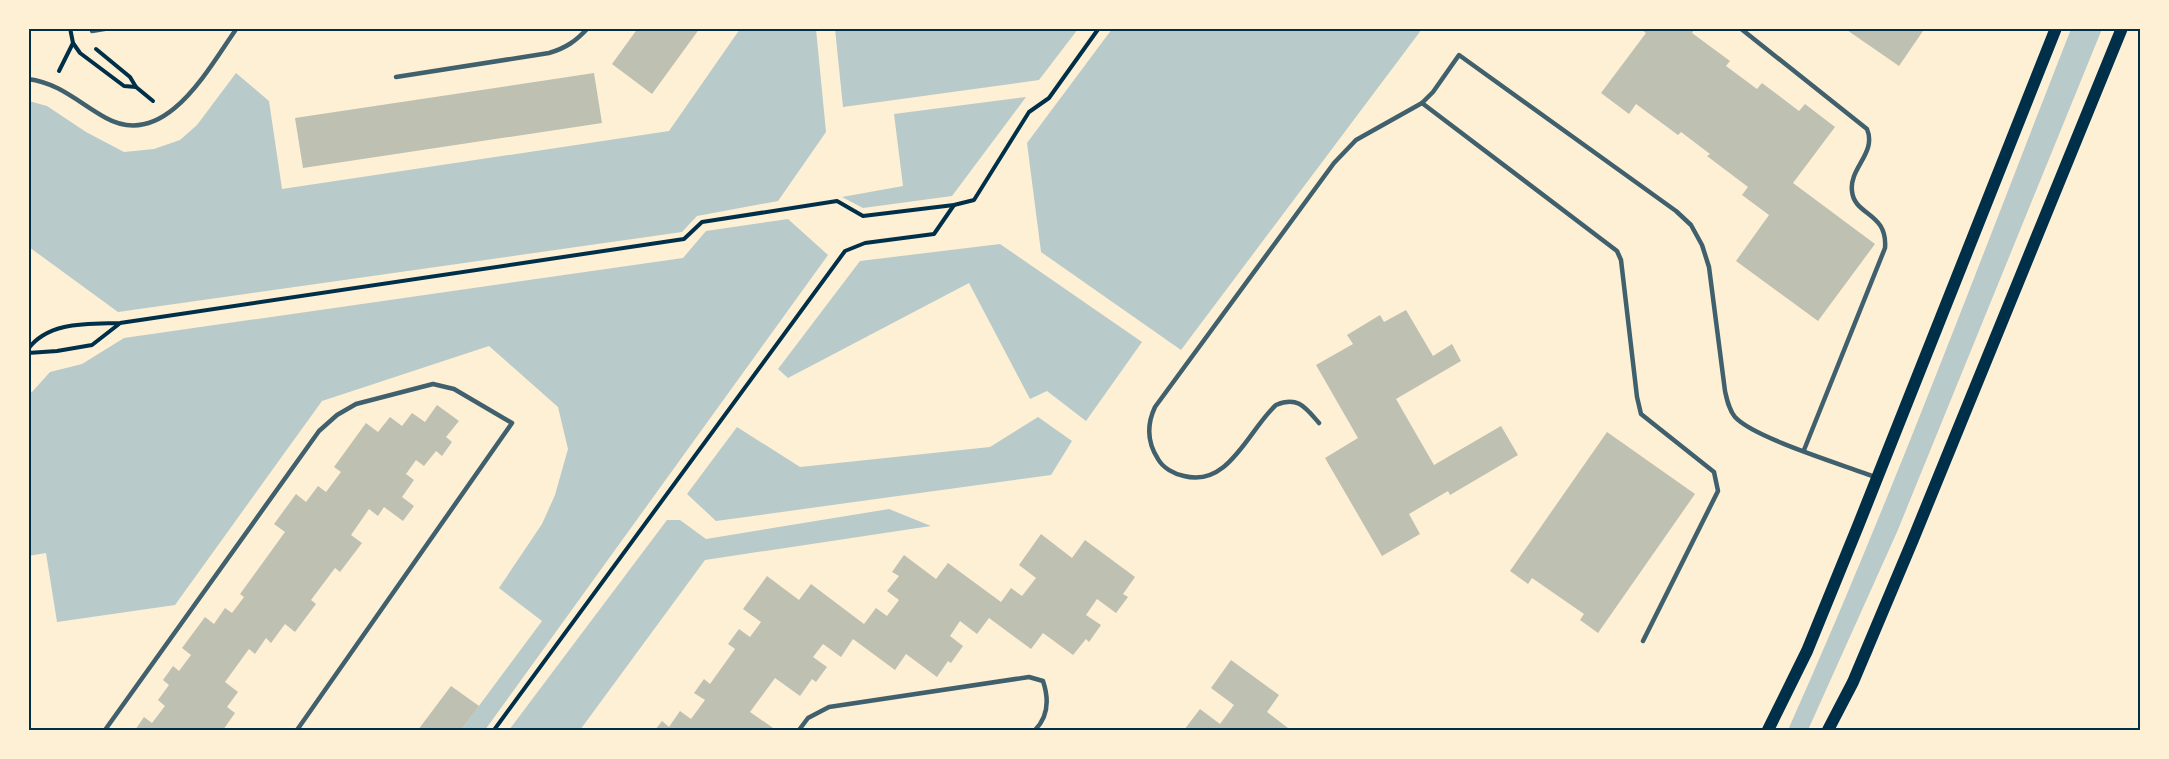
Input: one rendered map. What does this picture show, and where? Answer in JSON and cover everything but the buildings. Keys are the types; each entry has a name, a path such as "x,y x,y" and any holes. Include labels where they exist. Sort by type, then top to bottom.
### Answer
{"main road":[{"path":"1768,730 1807,651 2056,28"},
{"path":"1828,730 1853,682 1912,542 2122,28"}],"lane":[{"path":"92,31 110,28"},
{"path":"28,79 66,91 107,119 122,125 149,123 169,113 185,100 237,28"},
{"path":"396,77 549,53 570,45 588,28"},
{"path":"1740,28 1867,129 1870,143 1852,181 1851,188 1857,204 1880,223 1886,240 1885,248 1804,450"},
{"path":"1319,423 1303,405 1294,401 1285,401 1276,405 1226,465 1210,475 1193,478 1181,476 1167,469 1158,460 1152,448 1149,433 1149,418 1155,406 1334,163 1356,140 1422,103 1460,55 1676,211 1691,225 1702,245 1709,267 1728,405 1735,416 1751,429 1877,478"},
{"path":"1422,103 1617,250 1621,260 1636,397 1641,414 1714,472 1718,491 1643,641"},
{"path":"105,730 319,431 338,415 356,405 433,384 454,389 512,423 297,730"},
{"path":"799,730 808,718 829,707 1029,677 1043,681 1048,694 1047,711 1035,730"}],"path":[{"path":"70,28 73,43 80,53 124,86 136,87"},
{"path":"28,351 36,339 51,330 88,324 120,323 684,239 702,222 837,201 863,216 954,205 974,200 1029,112 1049,98 1099,28"},
{"path":"63,62 73,43"},
{"path":"97,50 130,77 136,87 169,113"},
{"path":"494,730 845,251 865,243 934,234 954,205"},
{"path":"28,351 92,345 120,323"}],"shaded area":[{"path":"835,28 1078,29 1039,80 843,107"},
{"path":"740,29 816,29 826,132 778,201 697,216 682,232 118,312 29,247 29,101 47,106 86,132 124,152 154,149 180,140 197,125 236,73 269,101 282,189 669,131"},
{"path":"1112,29 1422,29 1181,350 1041,252 1027,143"},
{"path":"2071,29 2102,29 1897,532 1808,730 1788,730 1899,469"},
{"path":"1026,97 952,196 863,208 842,197 903,186 894,114"},
{"path":"788,219 828,255 485,730 461,730 542,621 499,588 542,524 555,495 568,449 558,407 489,346 322,401 175,605 57,622 46,553 28,556 29,392 32,392 50,372 82,364 124,338 683,258 706,231"},
{"path":"1000,244 1142,342 1086,421 1047,391 1030,399 969,283 788,378 778,369 860,261"},
{"path":"1038,417 1072,441 1051,475 716,521 687,494 737,427 800,467 990,447"},
{"path":"889,509 931,526 705,560 580,730 509,730 667,520 680,520 706,539"}]}
